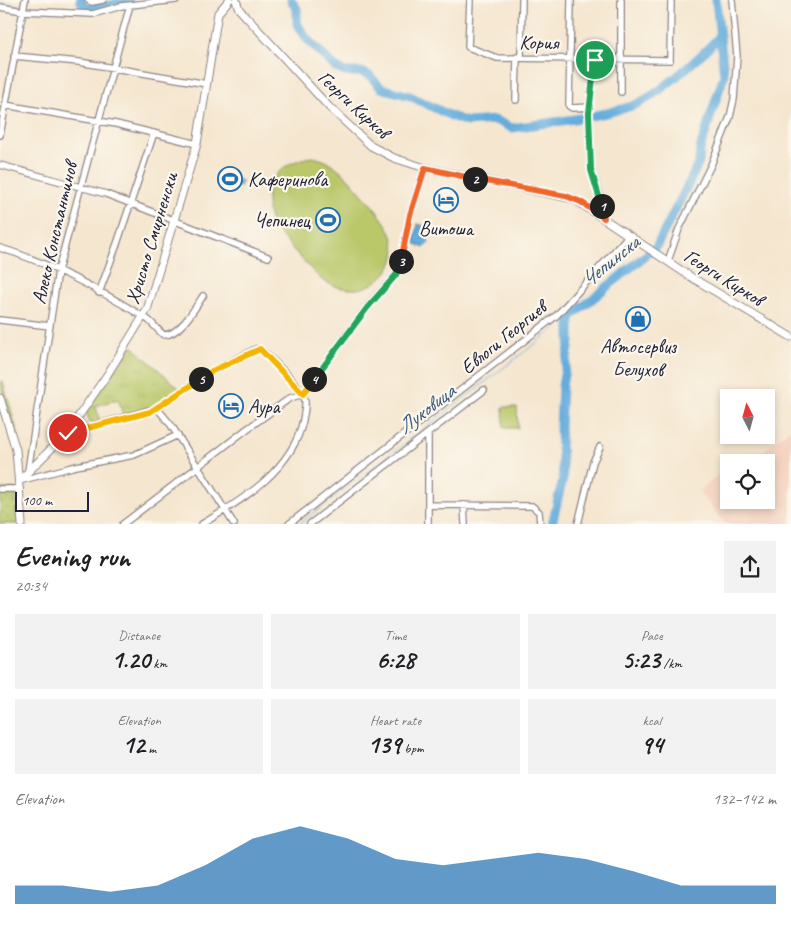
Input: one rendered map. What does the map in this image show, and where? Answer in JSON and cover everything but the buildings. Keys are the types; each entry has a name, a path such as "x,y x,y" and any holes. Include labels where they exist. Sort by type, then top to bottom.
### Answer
{"street":[{"path":"88,0 92,2 103,0"},
{"path":"0,7 24,5 93,14 130,5 176,0"},
{"name":"Георги Кирков","path":"230,0 358,135 382,152 425,168 566,196 581,202 691,278 791,337"},
{"name":"Христо Смирненски","path":"19,481 68,433 143,317 150,301 197,144 218,13 230,0"},
{"name":"Георги Кирков","path":"236,0 239,9"},
{"name":"Кория","path":"470,0 468,47 490,57 595,60 670,60 670,0"},
{"path":"516,100 522,0"},
{"path":"571,0 569,103 572,108 590,110"},
{"path":"621,0 621,92"},
{"path":"666,260 679,229 711,165 730,117 734,99 737,56 732,0"},
{"path":"0,135 24,5"},
{"name":"Алеко Константинов","path":"28,472 58,271 130,5"},
{"path":"14,56 79,62 207,84"},
{"path":"595,60 589,121 591,170 601,199 604,218"},
{"path":"5,105 98,121 197,144"},
{"path":"0,113 2,121"},
{"path":"99,293 154,133"},
{"path":"0,164 81,186 131,203 268,256"},
{"path":"123,524 290,398 303,394 367,308 398,271 410,215 425,168"},
{"name":"Евлоги Георгиев","path":"289,524 557,315 629,235"},
{"path":"0,248 25,255 58,271 143,317 161,333 167,335 189,316 203,296"},
{"path":"0,320 50,326"},
{"path":"68,433 157,408 212,371 256,349 264,350 303,394 305,408 296,445 248,495 202,524"},
{"name":"Евлоги Георгиев","path":"310,524 484,390"},
{"path":"0,398 16,450 22,524"},
{"path":"157,408 178,435 234,524"},
{"path":"428,434 428,524"},
{"path":"19,481 76,466 134,455 178,435"},
{"path":"578,524 593,462 600,447"},
{"path":"0,489 20,490"},
{"path":"428,505 532,506 539,512 540,524"},
{"path":"464,505 465,524"}],"shaded area":[{"path":"791,428 791,524 726,524 699,492 720,473 720,509 775,509 775,454 760,454 772,444 775,444 775,441"}],"green space":[{"name":"Чепинец","path":"312,157 328,162 346,176 377,212 390,231 394,241 395,252 392,262 386,273 369,286 348,289 333,286 321,279 271,222 267,198 269,187 274,178 289,164"},
{"path":"132,346 180,389 155,406 123,415 118,399 96,406 100,422 91,424 86,412"},
{"path":"3,381 18,435 16,437 0,382"},
{"path":"503,407 517,407 518,428 504,428"},
{"path":"0,489 15,489 18,524 0,524"}],"water":[{"name":"Каферинова","path":"222,169 226,175 242,181 240,187 219,178"},
{"name":"Витоша","path":"418,224 428,227 425,237 430,242 424,248 414,243"}],"waterway":[{"path":"80,0 86,8 102,7 130,0"},
{"path":"291,0 297,9 297,23 306,38 335,67 345,72 362,72 370,76 381,88 410,96 467,122 495,120 512,128 557,122 632,106 666,85 719,37"},
{"name":"Чепинска","path":"552,524 563,478 560,427 562,386 570,342 570,317 656,247 699,162 700,149 724,75 716,0"},
{"path":"0,3 21,6"},
{"path":"25,7 86,8"},
{"name":"Луковица","path":"299,524 570,317"}],"place":[{"name":"Каферинова","path":"230,179"},
{"name":"Витоша","path":"446,200"},
{"name":"Чепинец","path":"328,220"},
{"name":"Автосервиз Белухов","path":"638,319"},
{"name":"Аура","path":"231,406"}],"route":[{"path":"68,433 150,412 212,371 256,349 264,350 303,394 367,308 396,275 400,266 410,215 425,168 566,196 581,202 604,218 601,199 591,170 589,113 595,60"}]}
